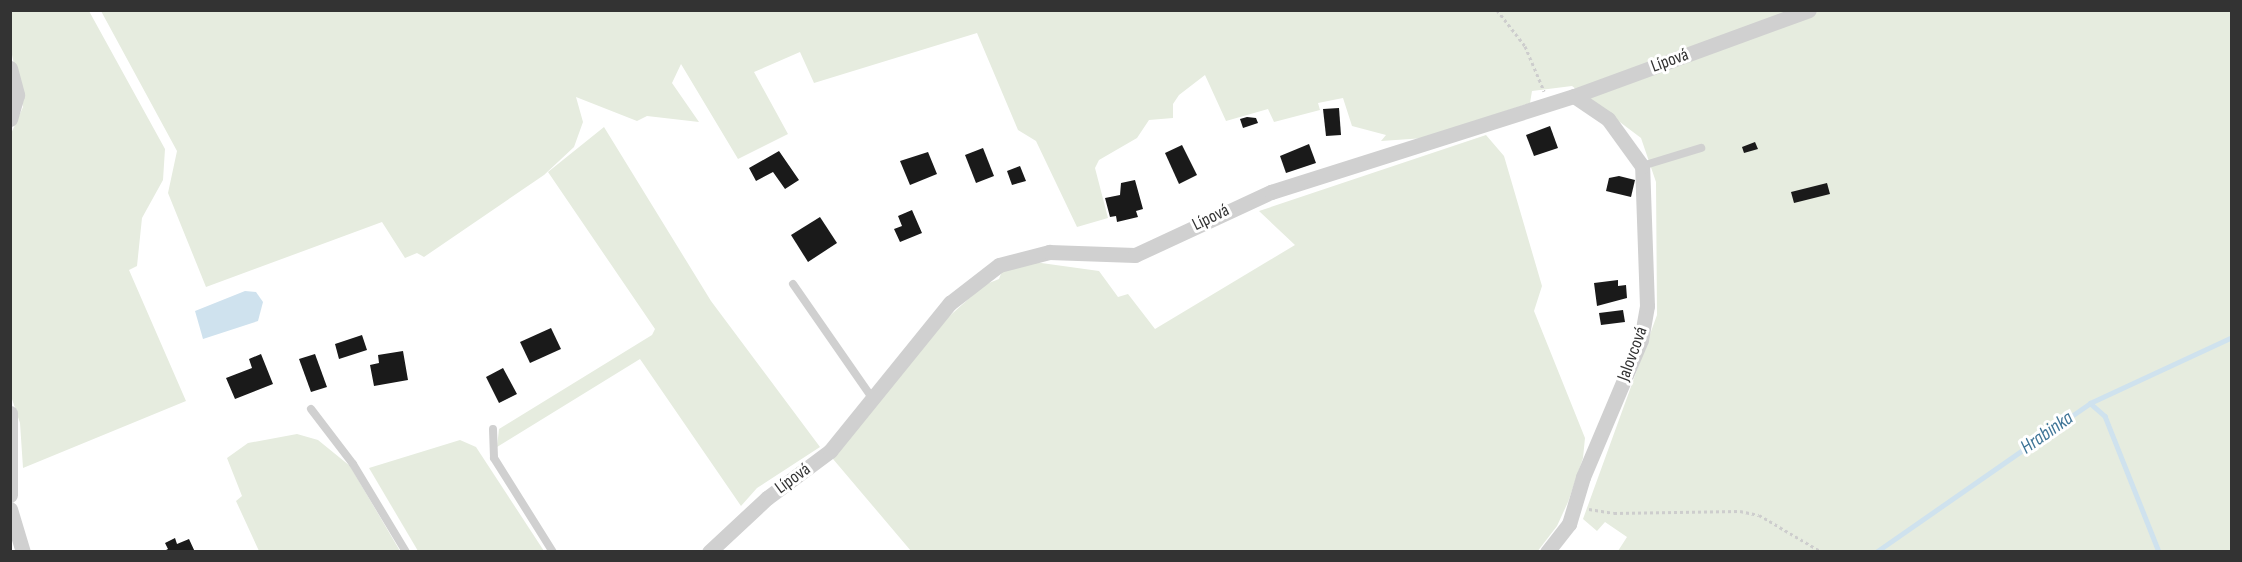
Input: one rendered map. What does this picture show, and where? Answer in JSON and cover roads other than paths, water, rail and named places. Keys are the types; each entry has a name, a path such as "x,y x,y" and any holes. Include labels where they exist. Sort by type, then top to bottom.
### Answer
{"street":[{"name":"Lípová","path":"709,552 766,498 830,451 950,303 999,265 1048,252 1135,255 1272,192 1574,96 1809,10"},
{"path":"10,68 18,95 10,119"},
{"path":"1574,96 1608,119 1642,166"},
{"name":"Jalovcová","path":"1547,552 1569,524 1646,321 1642,166"},
{"path":"10,414 10,495"},
{"path":"10,509 23,552"}],"lane":[{"path":"1642,166 1701,148"},
{"path":"793,284 873,399"},
{"path":"311,409 353,464 406,552"},
{"path":"494,429 494,458 553,552"}],"water":[{"path":"245,291 256,292 263,302 258,321 203,339 195,311"}],"waterway":[{"name":"Hrabinka","path":"1876,552 2090,403 2232,337"},
{"path":"2090,403 2105,416 2159,552"}]}
